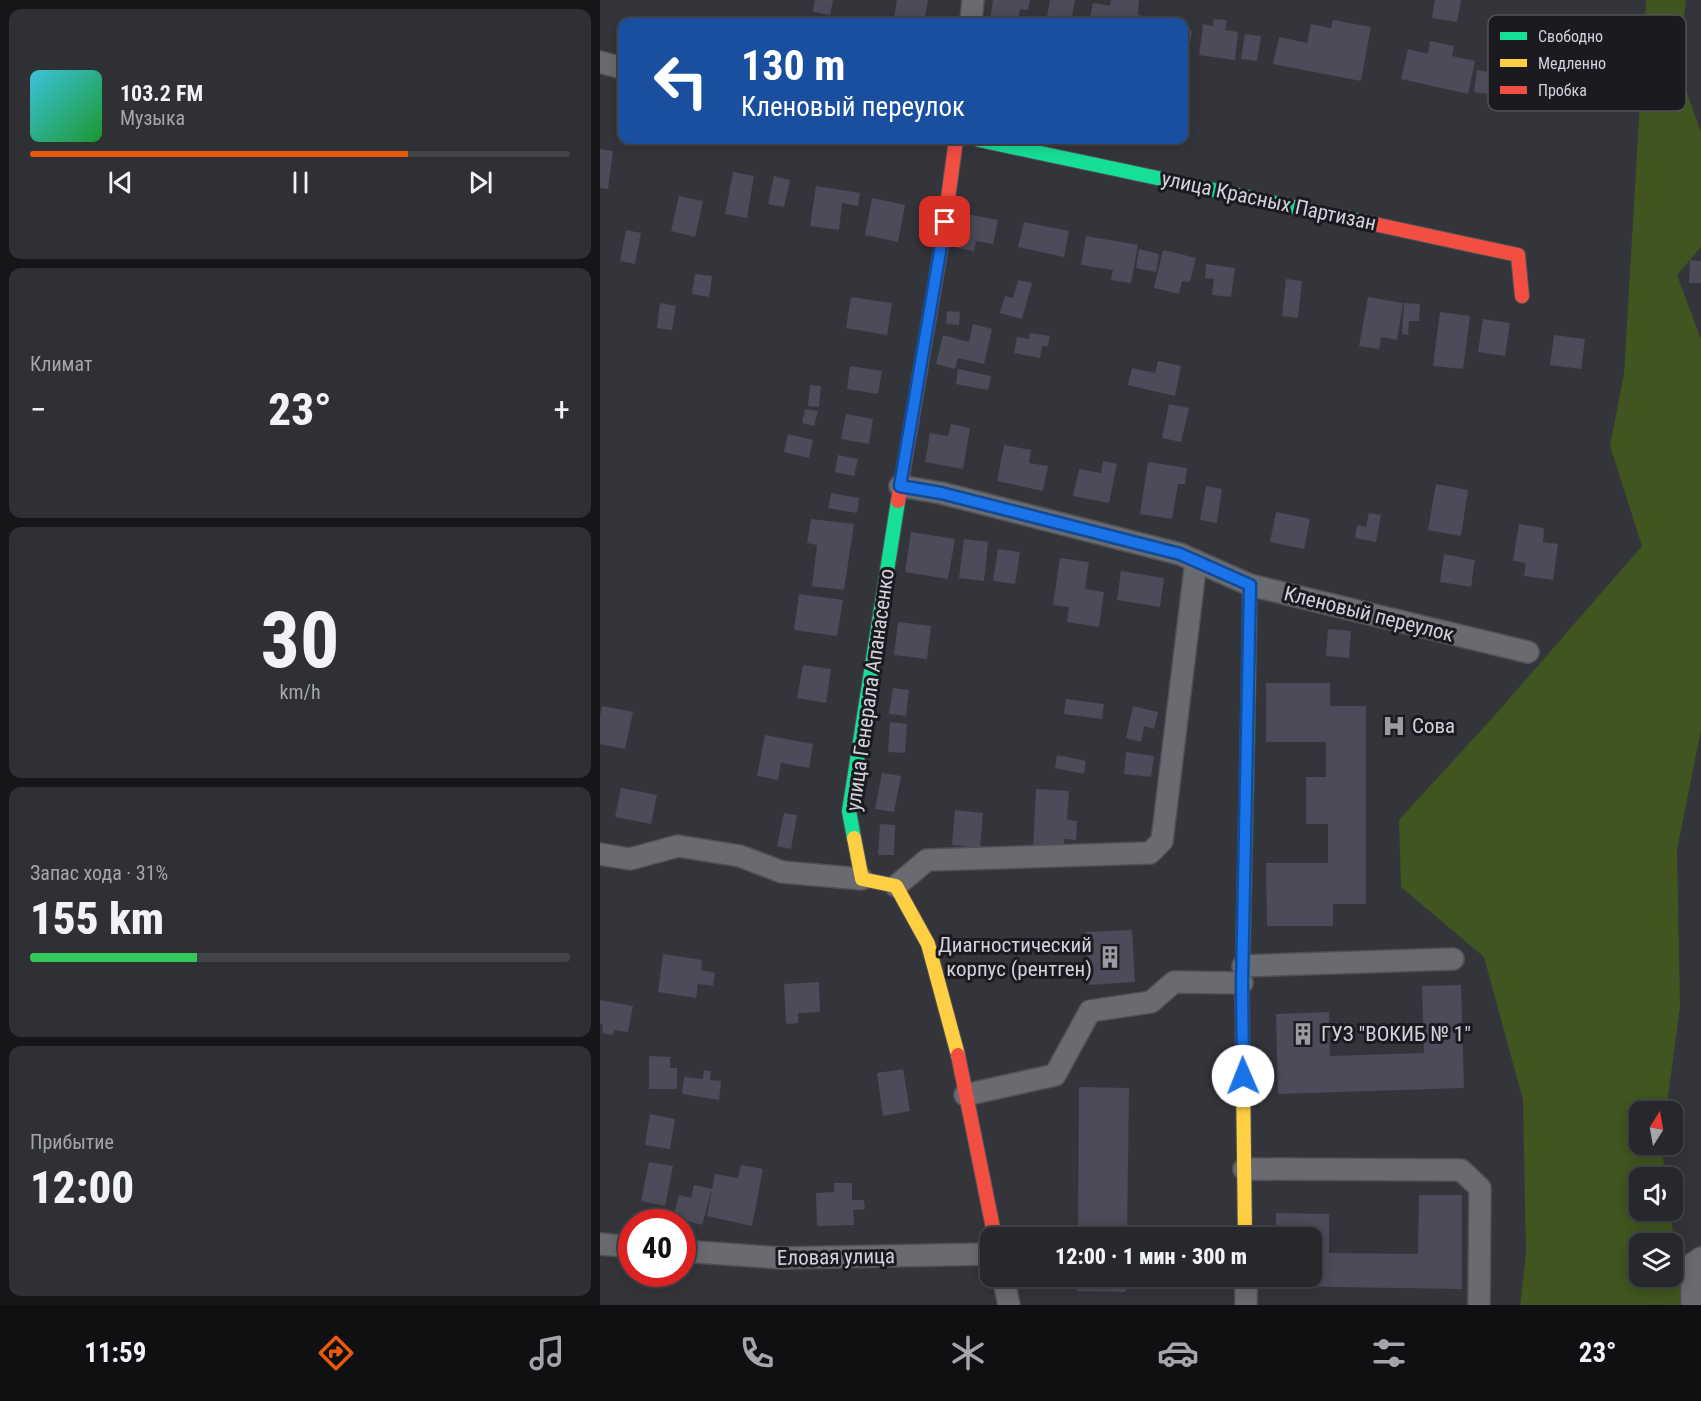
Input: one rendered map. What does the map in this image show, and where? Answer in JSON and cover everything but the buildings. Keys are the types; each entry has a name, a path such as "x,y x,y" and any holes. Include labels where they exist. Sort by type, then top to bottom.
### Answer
{"street":[{"path":"971,18 974,0"},
{"path":"600,62 618,67"},
{"name":"улица Генерала Апанасенко","path":"862,879 849,811 900,486 942,242 955,144"},
{"name":"улица Красных Партизан","path":"998,144 1518,255 1522,296"},
{"name":"Кленовый переулок","path":"900,486 953,496 1180,554 1250,585 1528,652"},
{"path":"896,886 927,860 1150,853 1162,841 1196,561"},
{"path":"1245,1227 1242,975 1250,585"},
{"path":"600,854 630,858 678,846 740,856 782,872 862,879 896,886 928,944 956,1047 993,1227"},
{"path":"965,1095 1055,1076 1089,1011 1151,1002 1174,982 1453,958"},
{"path":"1244,1169 1461,1170 1480,1188 1479,1305"},
{"path":"600,1244 618,1246"},
{"name":"Еловая улица","path":"696,1252 781,1258 980,1254"},
{"path":"1692,1305 1692,1264 1701,1258"},
{"path":"1005,1287 1009,1305"},
{"path":"1246,1287 1246,1305"}],"green space":[{"path":"1646,0 1686,0 1684,15 1645,15"},
{"path":"1686,90 1701,132 1701,247 1677,275 1701,339 1701,730 1677,850 1680,1007 1667,1101 1629,1101 1629,1155 1663,1155 1664,1167 1629,1167 1629,1221 1671,1221 1673,1233 1629,1233 1629,1287 1681,1287 1684,1305 1520,1305 1526,1254 1523,1100 1484,957 1401,887 1399,820 1495,715 1642,546 1610,446 1624,374 1639,111 1686,111"}],"traffic: fast":[{"path":"998,144 1374,224"},
{"path":"854,838 849,811 898,501"},
{"path":"1242,995 1248,706"}],"traffic: slow":[{"path":"1248,706 1250,585"},
{"path":"854,838 862,879 896,886 928,944 958,1055"},
{"path":"1242,995 1245,1227"}],"traffic: jam":[{"path":"898,501 942,242 955,144"},
{"path":"1374,224 1518,255 1522,296"},
{"path":"958,1055 993,1227"}],"place":[{"name":"Сова","path":"1394,726"},
{"name":"Диагностический корпус (рентген)","path":"1110,957"},
{"name":"ГУЗ \"ВОКИБ № 1\"","path":"1303,1034"}],"route":[{"path":"945,222 900,486 941,493 1180,554 1250,585 1242,983 1243,1076"}]}
